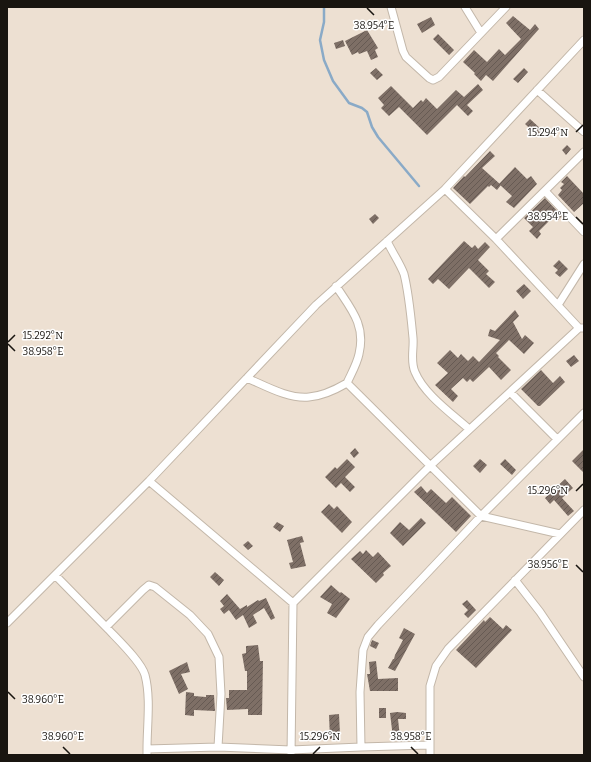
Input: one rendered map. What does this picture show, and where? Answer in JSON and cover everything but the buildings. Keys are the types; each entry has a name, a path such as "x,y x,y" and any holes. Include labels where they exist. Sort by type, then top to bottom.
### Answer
{"street":[{"path":"391,7 402,51 406,57 433,80 439,77 506,7"},
{"path":"465,7 481,33"},
{"path":"7,623 149,481 316,305 445,189 584,40"},
{"path":"537,90 584,132"},
{"path":"496,239 584,152"},
{"path":"291,752 293,603 430,466 582,328 558,306 496,239 445,189"},
{"path":"545,191 584,232"},
{"path":"387,241 403,273 412,333 414,370 421,383 439,402 469,429"},
{"path":"558,306 584,264"},
{"path":"247,378 293,396 309,397 331,392 346,383 359,355 362,338 359,323 336,286"},
{"path":"346,383 481,516 560,534"},
{"path":"510,392 557,439"},
{"path":"361,747 360,692 363,650 368,637 481,516 557,439 584,414"},
{"path":"149,481 293,603"},
{"path":"430,755 430,686 436,666 448,649 584,510"},
{"path":"55,575 131,653 144,674 148,697 147,752 218,748 291,752 361,747 429,745"},
{"path":"515,580 540,612 584,677"},
{"path":"106,628 143,590 150,585 155,587 190,615 208,634 219,657 221,694 218,748"}],"waterway":[{"path":"324,7 324,22 320,40 324,60 333,81 349,103 362,108 367,112 372,127 378,137 419,186"}]}
